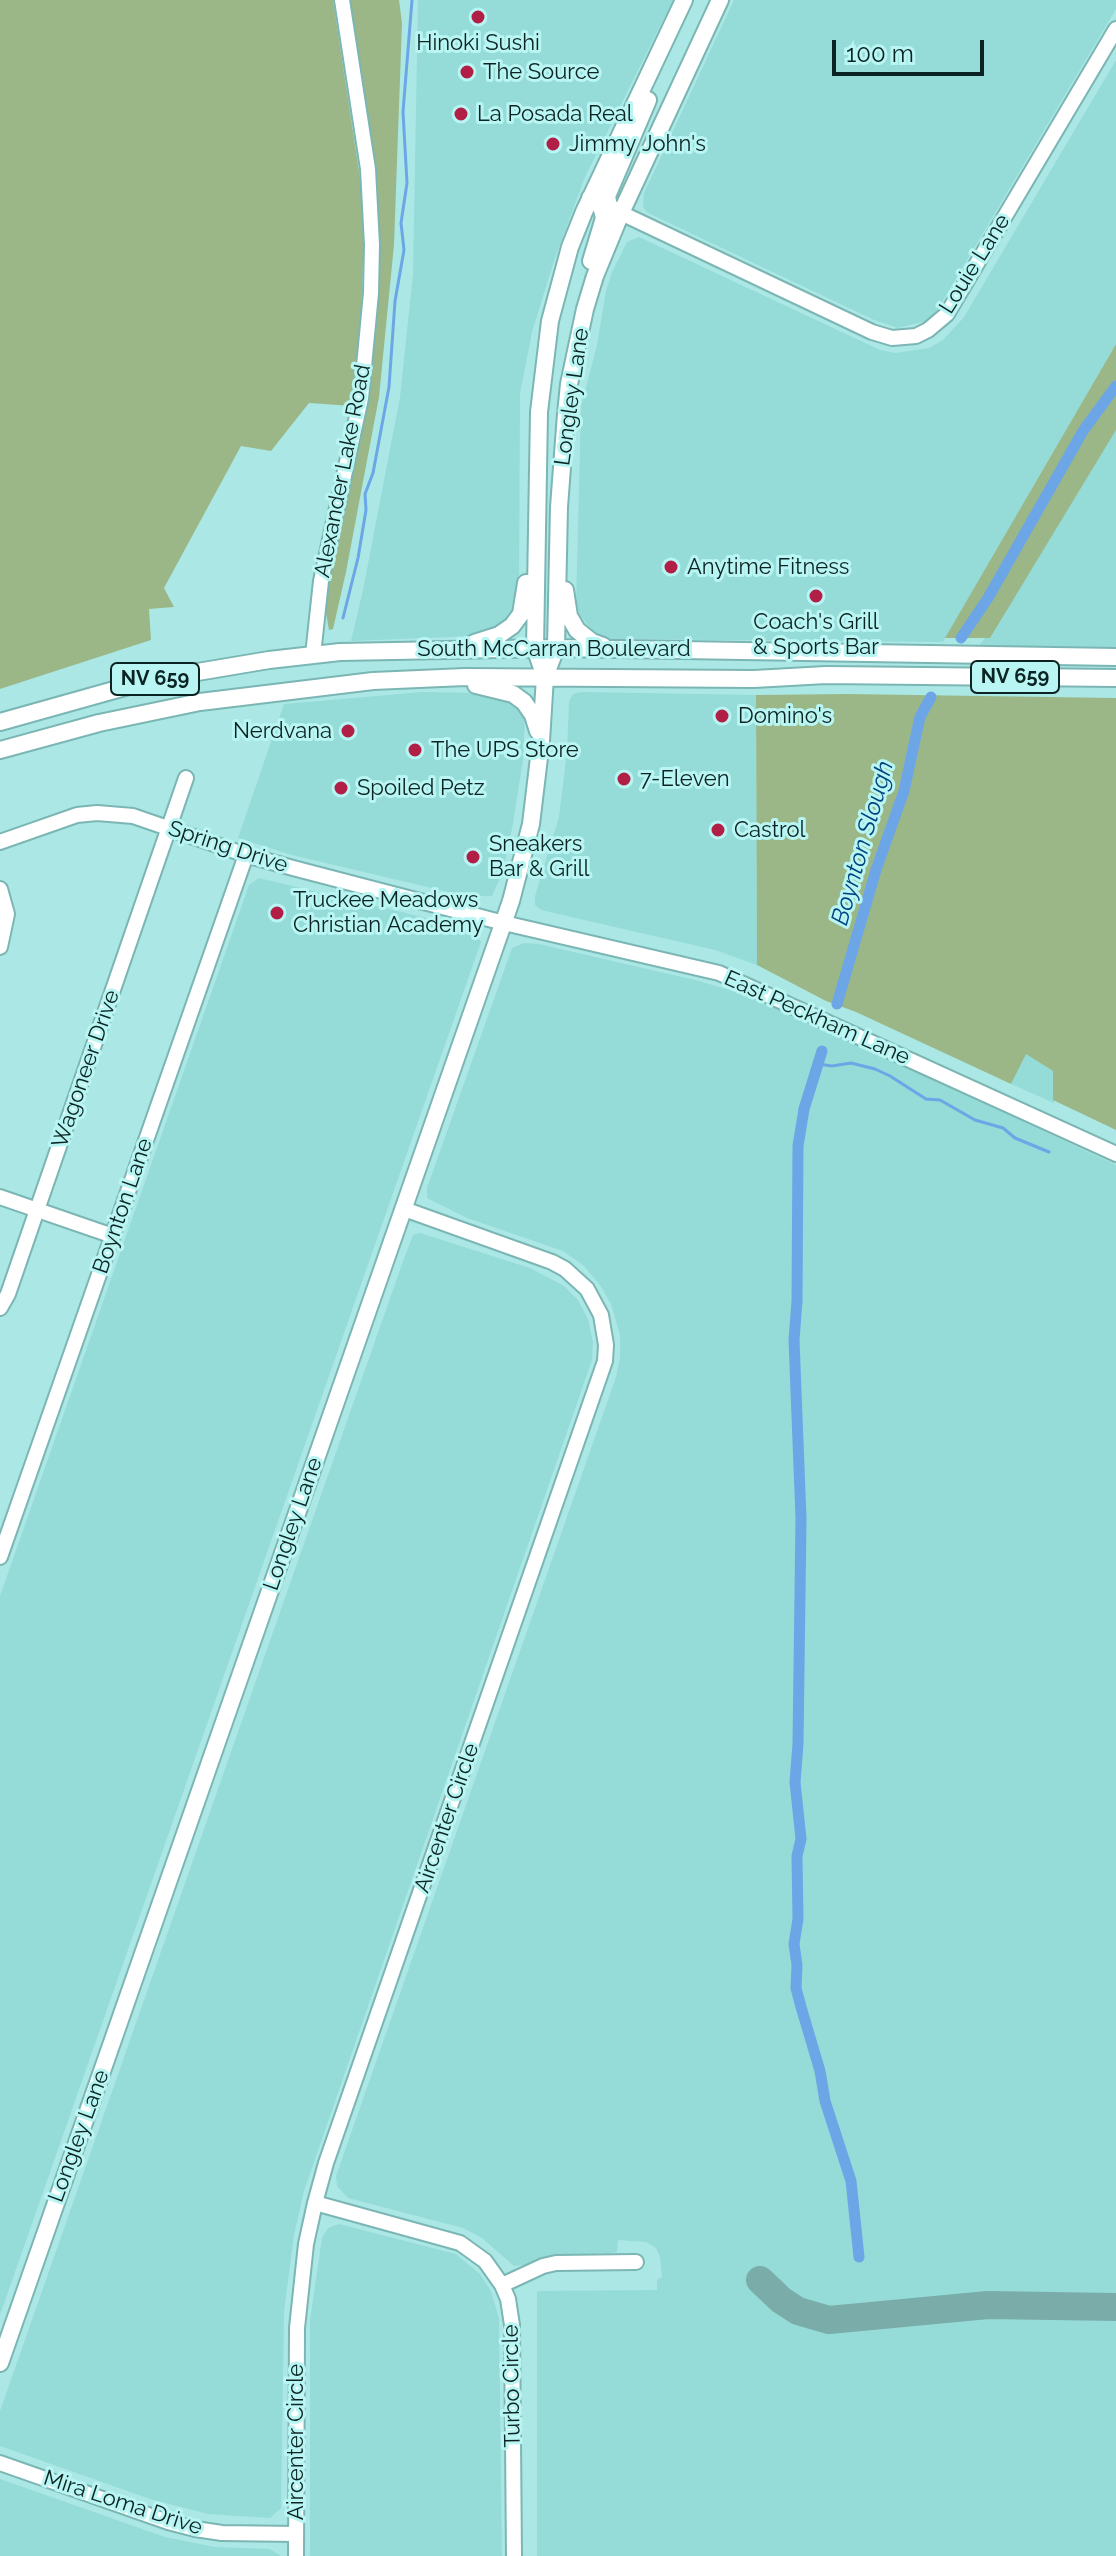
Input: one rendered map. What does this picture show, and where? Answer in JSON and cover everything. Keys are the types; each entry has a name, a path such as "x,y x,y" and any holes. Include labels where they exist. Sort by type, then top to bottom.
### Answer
{"main road":[{"name":"Longley Lane","path":"545,677 535,648 539,412 550,321 570,247 590,198 684,0"},
{"name":"Longley Lane","path":"0,2363 504,923 531,824 545,677 556,648 562,460 569,384 585,309 621,213 720,0"},
{"path":"621,213 609,207 607,196 649,98 662,44"},
{"path":"569,384 569,347 575,308 604,218 601,206 590,198"},
{"path":"562,460 569,616 577,630 592,642 616,648"},
{"path":"442,648 499,635 512,626 521,614 538,478"},
{"name":"South McCarran Boulevard","path":"0,722 150,680 313,655 442,648 616,648 1116,657"},
{"path":"1029,678 1074,670 1116,669"},
{"name":"South McCarran Boulevard","path":"0,750 120,718 200,702 373,681 545,677 1116,678"},
{"path":"431,678 513,694 524,702 533,715 541,741"}],"street":[{"name":"Alexander Lake Road","path":"313,655 321,581 361,398 371,293 372,232 368,169 342,0"},
{"name":"Louie Lane","path":"621,213 872,332 892,338 916,336 947,314 1116,29"},
{"name":"Wagoneer Drive","path":"0,1308 38,1210 186,778"},
{"name":"Spring Drive","path":"0,842 59,820 97,813 133,816 246,855 504,923"},
{"name":"Boynton Lane","path":"0,1557 246,855"},
{"path":"0,889 7,914 0,947"},
{"name":"East Peckham Lane","path":"504,923 732,977 1116,1154"},
{"path":"0,1197 113,1236"},
{"name":"Aircenter Circle","path":"296,2556 297,2328 302,2273 315,2203 333,2142 605,1361 601,1315 587,1289 565,1269 404,1209"},
{"name":"Turbo Circle","path":"315,2203 460,2243 485,2261 502,2285 508,2299 512,2325 514,2556"},
{"path":"502,2285 556,2263 636,2262"},
{"name":"Mira Loma Drive","path":"0,2463 195,2529 222,2533 296,2534"}],"shaded area":[{"path":"418,0 673,0 585,177 532,332 520,393 519,590 513,614 503,625 474,636 351,641 400,397 413,274"},
{"path":"734,0 1116,0 1116,9 935,314 923,322 898,328 874,320 648,213 643,207 644,193"},
{"path":"1116,60 1116,344 943,642 611,639 590,628 576,604 581,407 597,345 606,291 627,242 639,237 880,350 895,353 929,348 943,340 964,317"},
{"path":"1116,415 1116,647 979,647"},
{"path":"422,692 479,693 499,698 515,705 525,718 523,760 512,829 502,874 492,896 479,896 478,899 292,855 238,838 284,704"},
{"path":"573,694 756,695 757,965 715,950 541,910 535,905 559,817 569,701"},
{"path":"259,878 460,926 473,931 481,942 0,2315 0,1596 249,885"},
{"path":"524,943 695,980 740,993 1116,1165 1116,2556 537,2556 537,2291 657,2290 657,2280 662,2277 656,2248 646,2242 618,2240 617,2252 614,2253 553,2255 514,2266 482,2238 463,2228 348,2198 337,2186 336,2176 616,1377 620,1357 620,1335 611,1304 584,1266 563,1251 467,1218 427,1198 427,1188 512,948"},
{"path":"1025,1053 1053,1071 1054,1103 1011,1084"},
{"path":"420,1233 530,1268 564,1286 578,1300 588,1319 593,1342 592,1360 304,2191 294,2235 284,2312 281,2508 270,2518 208,2514 150,2499 0,2446 0,2411 402,1264 413,1235"},
{"path":"339,2224 456,2254 480,2274 491,2291 499,2319 502,2556 310,2556 310,2320 322,2238 328,2228"},
{"path":"0,2479 165,2537 215,2547 270,2549 281,2556 0,2556"}],"green space":[{"path":"0,0 333,0 360,178 364,234 361,316 352,406 309,403 271,451 241,446 164,588 174,607 149,609 151,640 0,689"},
{"path":"348,0 399,0 402,23 394,245 379,397 346,572 333,629 329,630 327,580 360,436 371,371 377,298"},
{"path":"1116,344 1116,430 990,638 945,638"},
{"path":"756,695 1116,698 1116,1130 1053,1100 1053,1071 1026,1054 1011,1084 826,1001 757,965"}],"waterway":[{"path":"343,618 358,558 366,510 365,494 373,473 389,387 395,301 404,250 401,223 407,183 403,112 412,0"},
{"name":"Boynton Slough","path":"961,638 988,598 1083,431 1116,386"},
{"name":"Boynton Slough","path":"837,1004 876,870 904,791 920,717 931,697"},
{"path":"822,1051 804,1109 798,1146 794,1340 801,1518 795,1782 801,1839 797,1856 798,1919 794,1944 796,1988 820,2071 825,2101 851,2181 859,2257"},
{"path":"818,1064 832,1066 851,1063 875,1069 926,1099 940,1100 975,1120 1003,1128 1015,1138 1049,1152"}],"taxiway":[{"path":"760,2280 798,2311 829,2320 988,2305 1116,2307"}],"place":[{"name":"Hinoki Sushi","path":"478,17"},
{"name":"The Source","path":"467,72"},
{"name":"La Posada Real","path":"461,114"},
{"name":"Jimmy John's","path":"553,144"},
{"name":"Anytime Fitness","path":"671,567"},
{"name":"Coach's Grill & Sports Bar","path":"816,596"},
{"name":"Domino's","path":"722,716"},
{"name":"Nerdvana","path":"348,731"},
{"name":"The UPS Store","path":"415,750"},
{"name":"7-Eleven","path":"624,779"},
{"name":"Spoiled Petz","path":"341,788"},
{"name":"Castrol","path":"718,830"},
{"name":"Sneakers Bar & Grill","path":"473,857"},
{"name":"Truckee Meadows Christian Academy","path":"277,913"}]}
